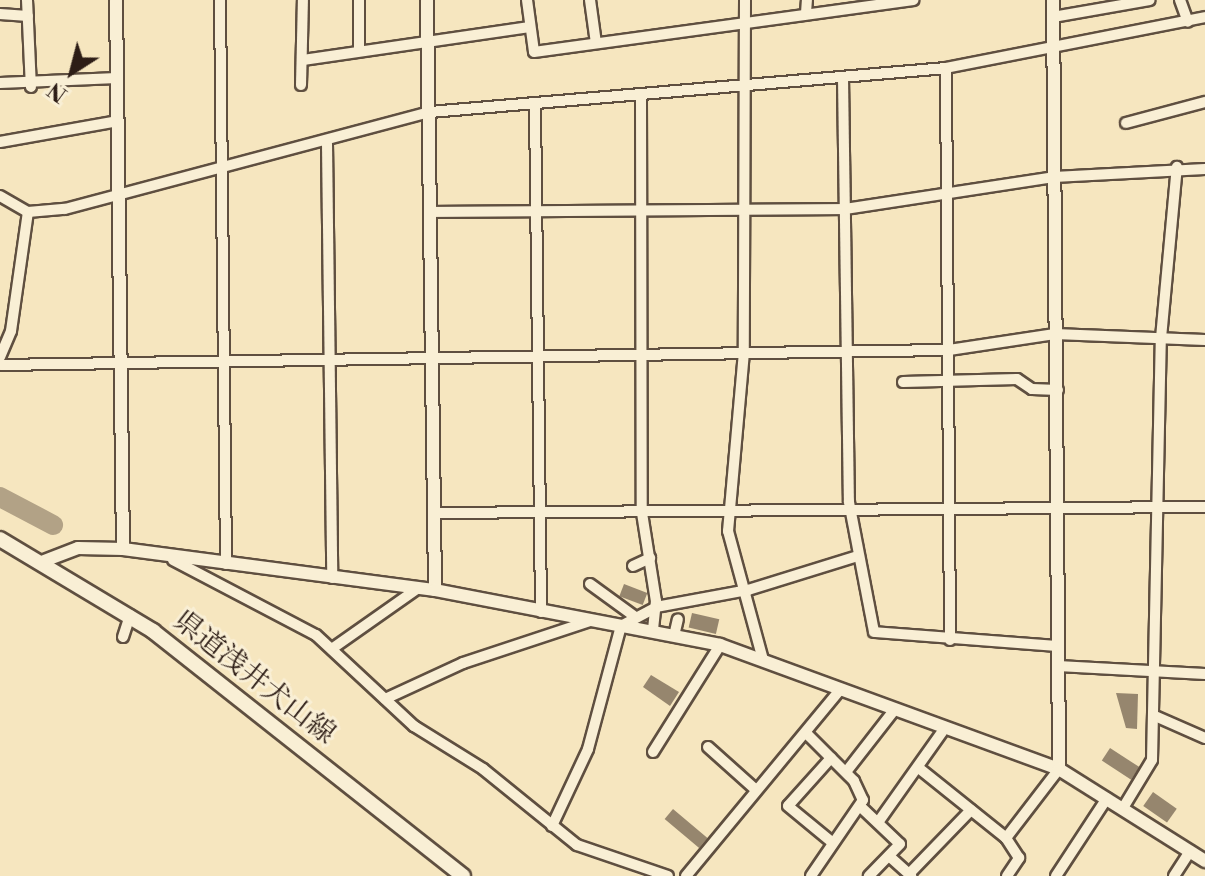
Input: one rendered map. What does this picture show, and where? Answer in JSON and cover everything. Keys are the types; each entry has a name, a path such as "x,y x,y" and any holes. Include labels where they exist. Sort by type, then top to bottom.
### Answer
{"main road":[{"name":"県道浅井犬山線","path":"0,539 44,561 130,615 463,876"}],"street":[{"path":"27,0 31,87"},
{"path":"116,0 123,549"},
{"path":"220,0 226,564"},
{"path":"301,85 303,0"},
{"path":"359,0 359,51"},
{"path":"427,0 435,590"},
{"path":"527,0 534,52 745,19 913,0"},
{"path":"590,0 596,43"},
{"path":"745,0 739,86 744,352 728,531 748,590 763,660"},
{"path":"806,13 807,0"},
{"path":"1006,838 1059,769 1060,504 1055,334 1053,0"},
{"path":"1053,17 1150,0"},
{"path":"1180,0 1188,22"},
{"path":"0,14 28,16"},
{"path":"0,196 28,212 119,201 327,144 430,112 641,98 946,68 1205,17"},
{"path":"303,60 530,27"},
{"path":"946,68 950,640"},
{"path":"0,83 31,87 117,78"},
{"path":"843,78 849,509 874,632 907,638 1058,646"},
{"path":"641,98 642,513 656,607 653,631"},
{"path":"1126,123 1205,102"},
{"path":"535,105 541,612"},
{"path":"0,142 118,121"},
{"path":"327,144 332,578"},
{"path":"431,212 845,209 1054,177 1177,167 1205,169"},
{"path":"1123,808 1152,760 1163,506 1161,338 1177,167"},
{"path":"0,357 11,331 28,212"},
{"path":"0,365 328,356 949,350 1055,334 1205,340"},
{"path":"903,382 1017,379 1032,389 1058,390"},
{"path":"434,513 642,513 1060,504 1205,507"},
{"path":"44,561 78,548 123,549 173,560 435,590 720,645 942,732 1059,769 1205,861"},
{"path":"552,826 588,749 621,626 634,616 656,607 748,590 858,556"},
{"path":"633,566 650,558"},
{"path":"173,560 333,648 385,699 577,845 668,876"},
{"path":"590,584 634,616"},
{"path":"333,648 417,589"},
{"path":"123,637 130,615"},
{"path":"674,636 678,619"},
{"path":"385,699 463,663 593,620"},
{"path":"903,651 907,638"},
{"path":"653,752 720,645"},
{"path":"1058,666 1205,674"},
{"path":"686,876 839,691"},
{"path":"846,772 892,713"},
{"path":"1155,716 1205,738"},
{"path":"879,821 920,769 942,732"},
{"path":"806,733 860,789 862,808 811,876"},
{"path":"708,747 755,789"},
{"path":"831,758 788,806 833,843"},
{"path":"920,769 1006,838 1019,858 1007,876"},
{"path":"1056,876 1107,798"},
{"path":"862,808 900,844 869,876"},
{"path":"889,856 910,875 971,810"},
{"path":"1174,876 1190,851"}],"building":[{"path":"624,584 647,593 643,605 619,596"},
{"path":"692,613 719,619 716,634 689,628"},
{"path":"651,675 679,692 670,706 643,687"},
{"path":"1116,693 1138,694 1137,729 1126,728"},
{"path":"1110,748 1139,767 1131,780 1102,761"},
{"path":"1153,792 1177,809 1167,823 1143,806"},
{"path":"673,809 707,838 699,848 665,819"}],"waterway":[{"path":"0,497 53,525"}]}
